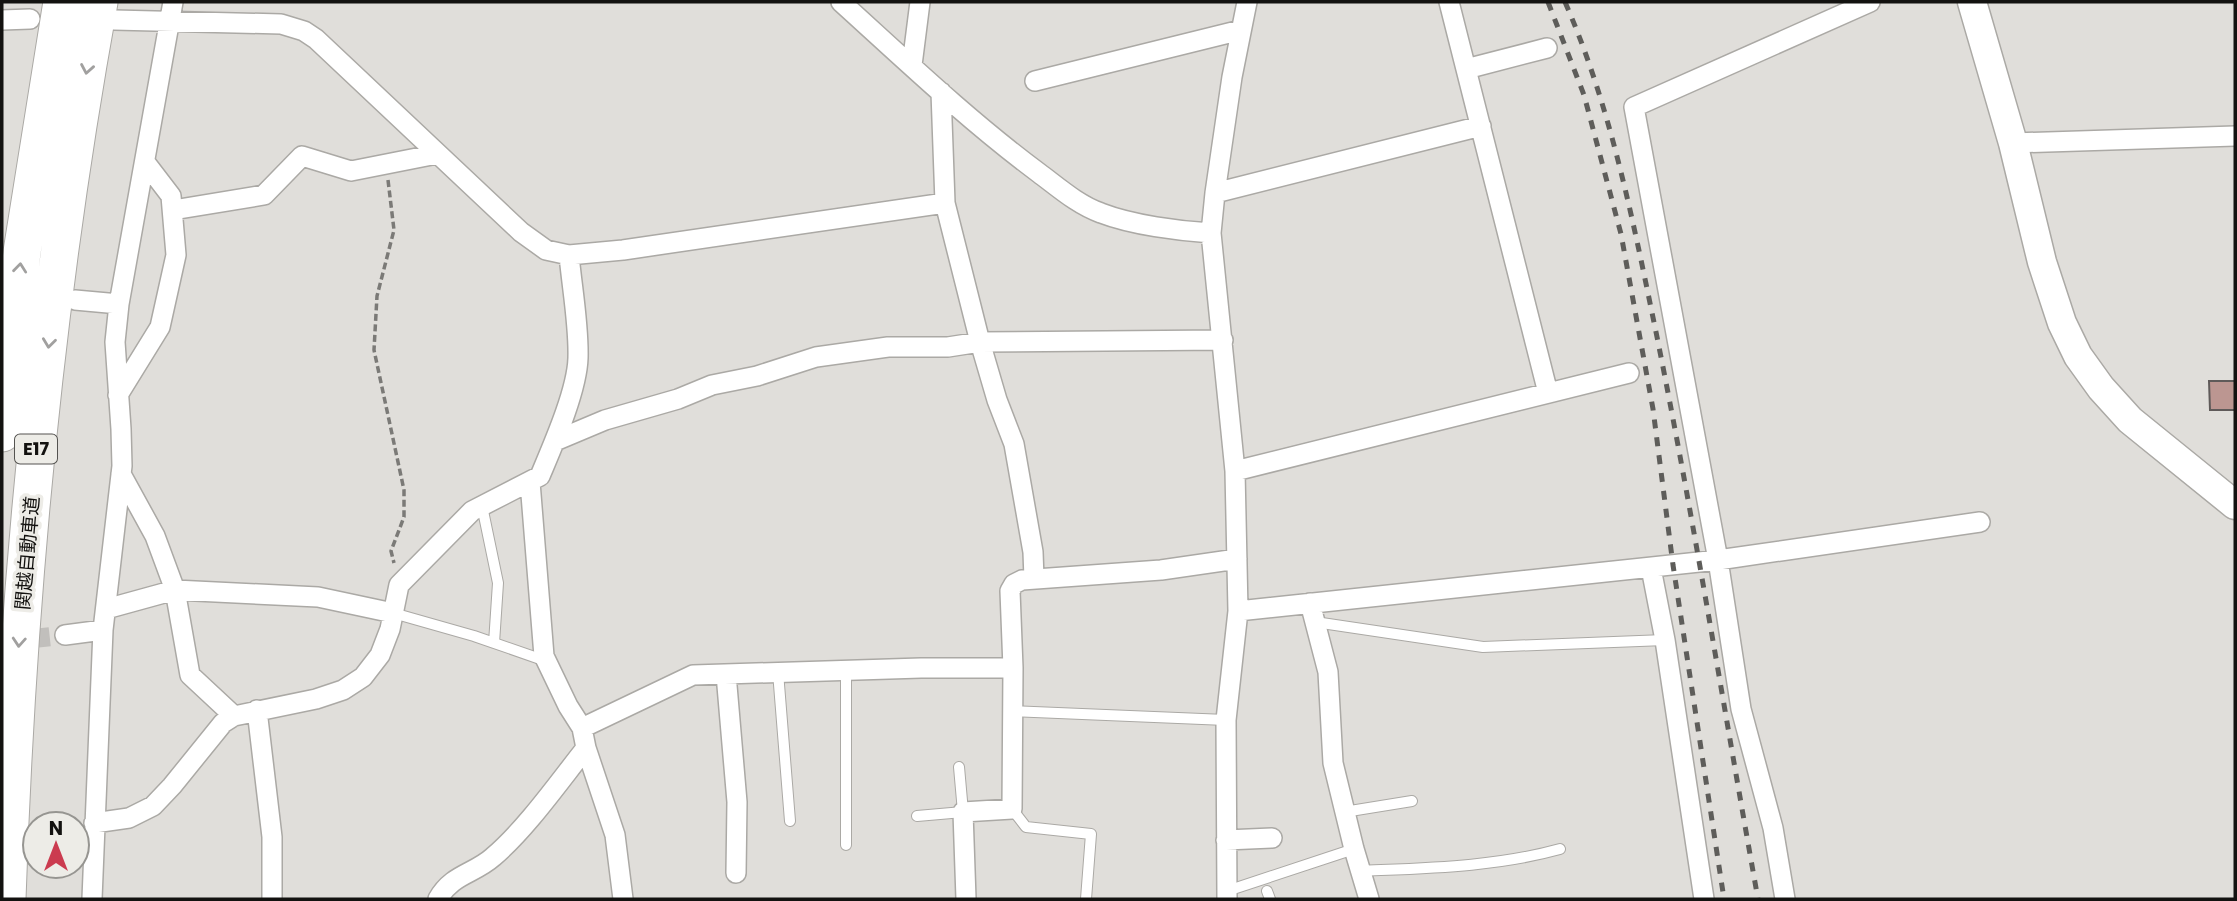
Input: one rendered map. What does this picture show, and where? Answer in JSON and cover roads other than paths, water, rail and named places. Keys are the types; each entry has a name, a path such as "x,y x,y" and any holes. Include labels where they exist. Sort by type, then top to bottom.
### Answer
{"highway":[{"name":"E17","path":"2,433 22,252 62,2"},
{"name":"関越自動車道","path":"7,899 11,769 22,603 37,445 77,128 107,11"}],"street":[{"path":"92,899 103,630 121,474 115,342 119,304 173,2"},
{"path":"841,2 1020,159 1076,200 1101,213 1142,223 1211,233"},
{"path":"912,65 920,2"},
{"path":"1227,895 1226,720 1238,611 1235,471 1211,233 1215,193 1247,2"},
{"path":"1449,2 1548,393"},
{"path":"1785,899 1773,828 1741,709 1718,560 1634,107 1844,7 1870,2"},
{"path":"1972,2 2013,143 2042,262 2062,323 2077,356 2130,420 2235,505"},
{"path":"107,11 170,22 281,24 304,31 316,39 521,232 546,250 569,255 623,250 945,203"},
{"path":"2,20 30,19"},
{"path":"1035,81 1241,30"},
{"path":"1466,69 1547,48"},
{"path":"942,92 945,203 980,342 997,400 1014,444 1033,552 1034,579"},
{"path":"1215,193 1481,126"},
{"path":"2013,143 2235,135"},
{"path":"173,210 264,195 302,156 351,172 438,154"},
{"path":"118,395 160,327 176,255 171,196 145,162"},
{"path":"94,823 129,818 153,806 223,723 234,716 325,696 343,690 363,677 380,655 390,629 399,585 472,511 540,476 576,376 578,357 569,255"},
{"path":"75,300 119,304"},
{"path":"555,440 605,420 678,399 712,385 757,376 816,357 888,347 948,347 980,342 1223,340"},
{"path":"1235,471 1629,373"},
{"path":"121,474 155,536 175,590 190,676 234,716"},
{"path":"530,482 544,656 568,706 582,728 615,835 623,899"},
{"path":"1238,611 1312,612 1718,560 1980,522"},
{"path":"966,899 963,812 1012,809 1013,668 1010,591 1014,584 1022,580 1161,570 1237,559"},
{"path":"1651,568 1665,640 1704,899"},
{"path":"106,609 175,590 318,597 393,613"},
{"path":"1312,612 1328,672 1333,762 1353,849 1369,899"},
{"path":"65,635 103,630"},
{"path":"582,728 693,675 1013,668"},
{"path":"726,674 737,802 736,873"},
{"path":"257,710 272,837 272,899"},
{"path":"438,899 454,879 492,858 586,748"},
{"path":"1226,840 1272,838"}],"lane":[{"path":"482,506 498,583 494,643"},
{"path":"1312,612 1483,647 1665,640"},
{"path":"393,613 547,662"},
{"path":"846,670 846,845"},
{"path":"778,672 790,821"},
{"path":"1012,711 1226,720"},
{"path":"917,816 963,812 959,767"},
{"path":"1345,812 1412,802"},
{"path":"1012,809 1026,827 1091,834 1086,899"},
{"path":"1227,895 1353,849"},
{"path":"1360,871 1460,867 1526,859 1560,849"}],"tunnel":[{"path":"2,642 65,635"}],"railway":[{"path":"1548,2 1584,95 1621,234 1653,409 1673,565 1724,899"},
{"path":"1565,2 1608,123 1639,248 1683,473 1758,899"}]}
